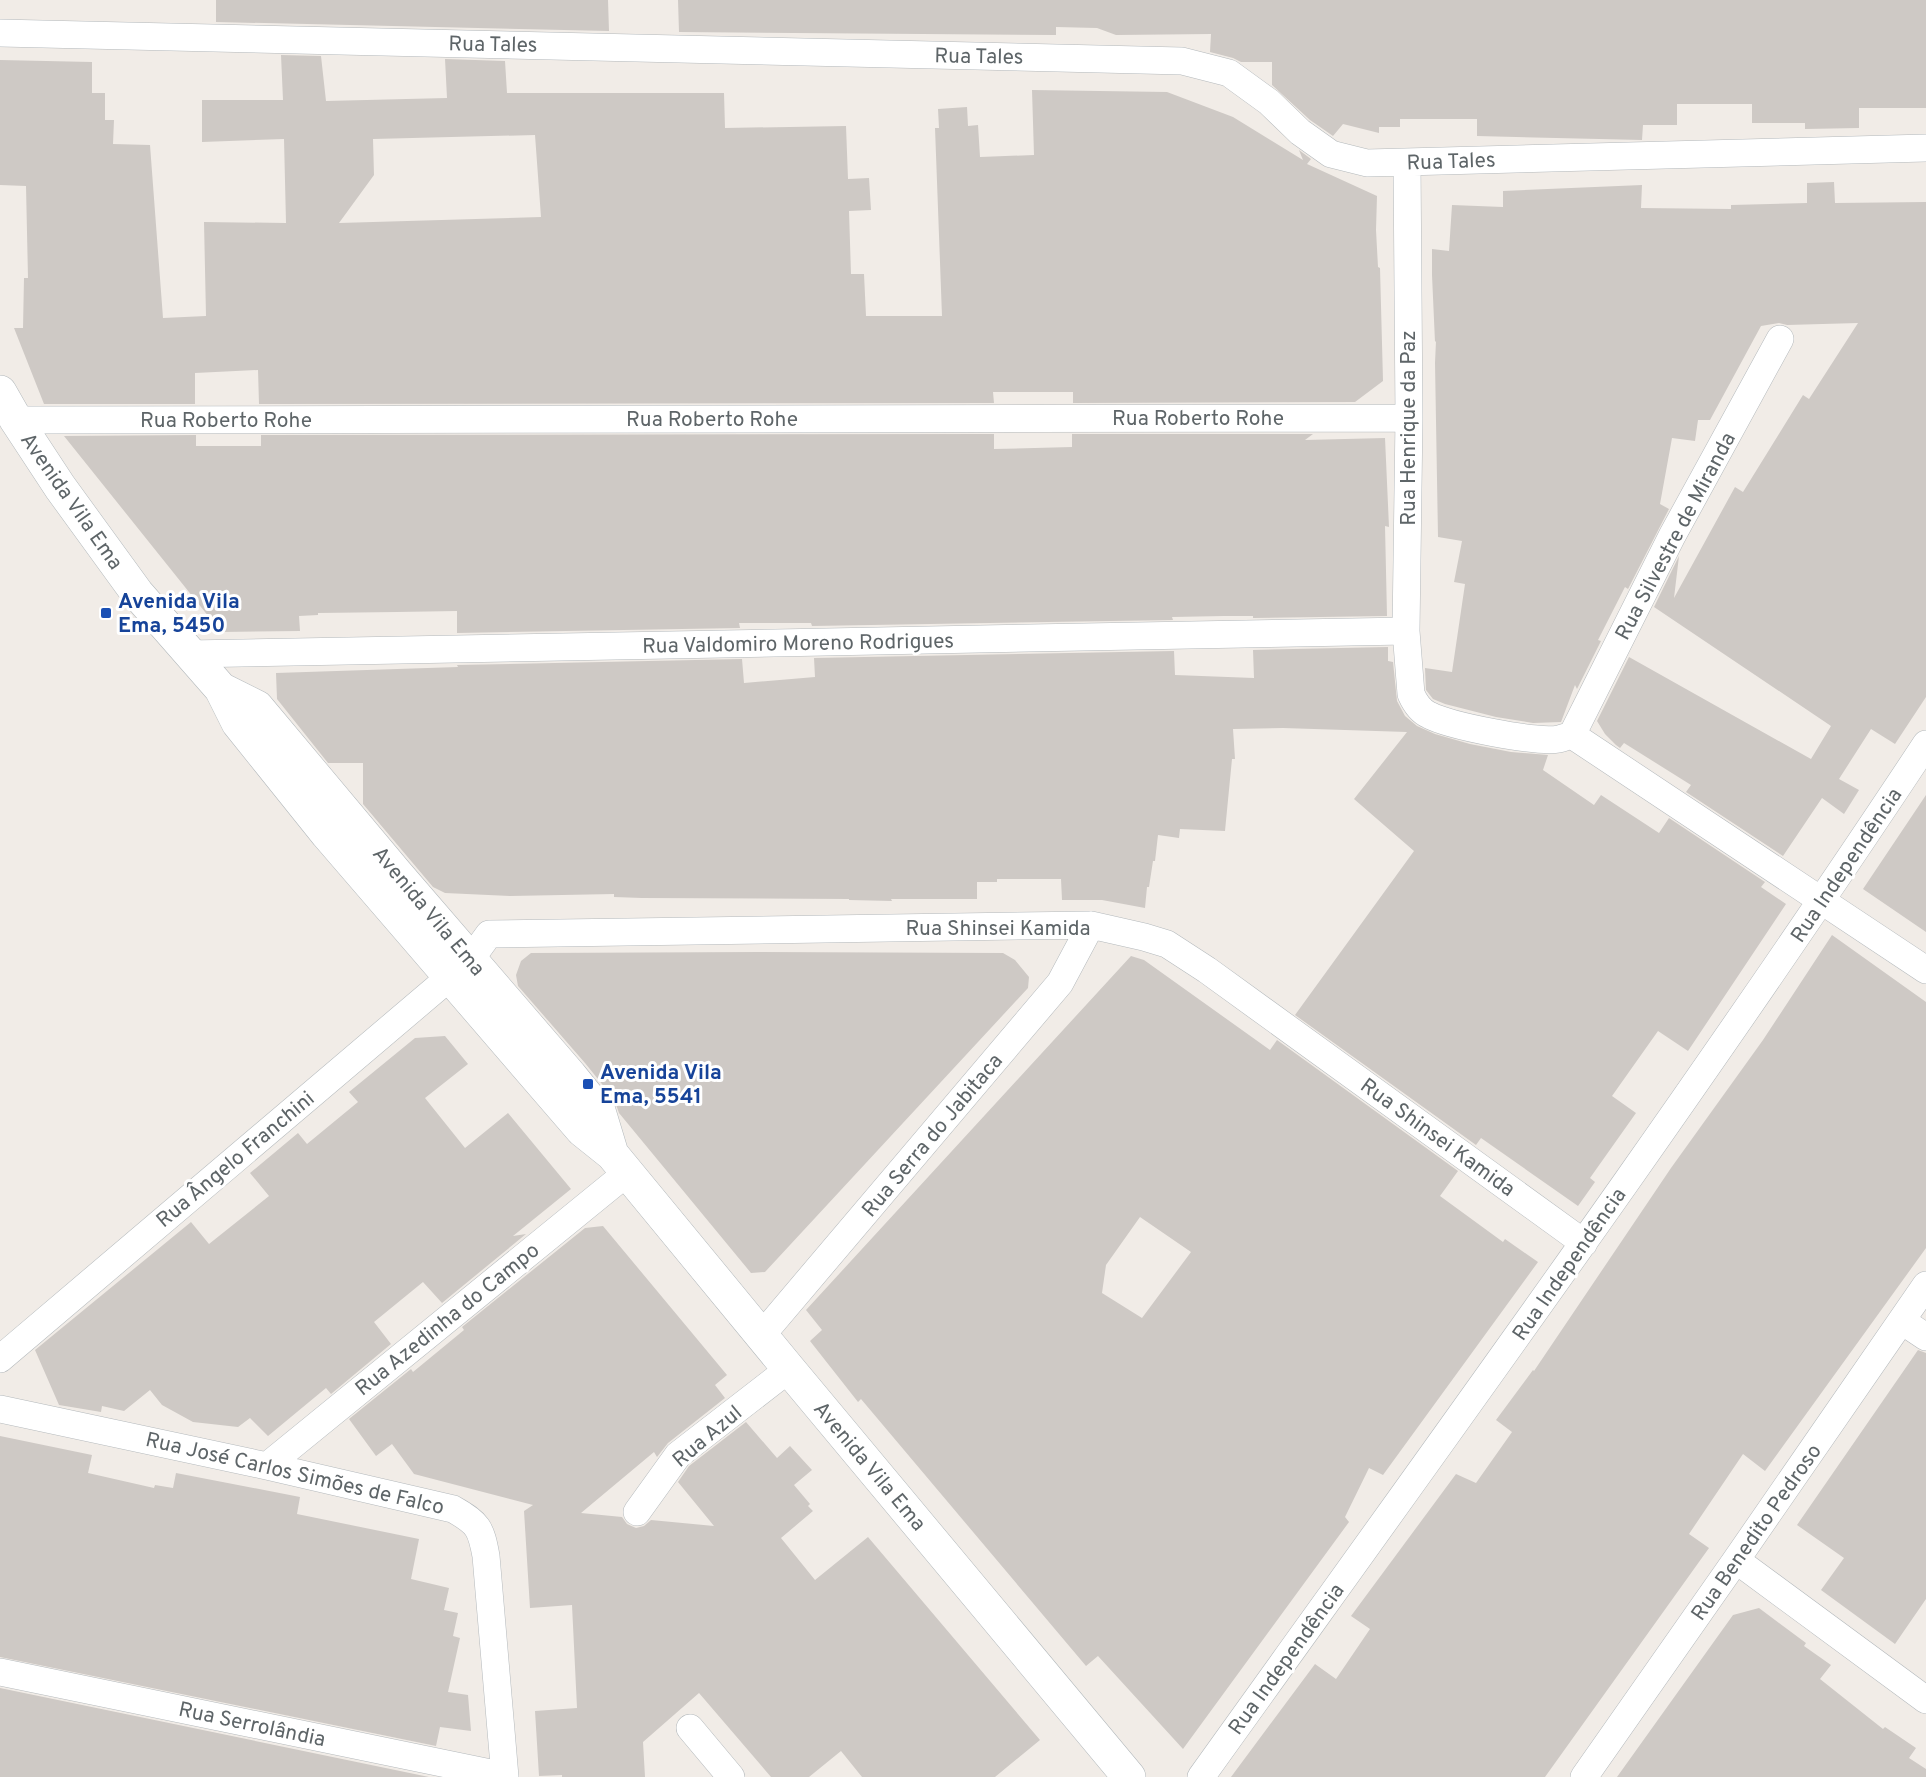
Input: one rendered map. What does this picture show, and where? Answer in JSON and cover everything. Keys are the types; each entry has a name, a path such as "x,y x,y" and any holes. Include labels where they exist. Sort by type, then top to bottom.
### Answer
{"main road":[{"name":"Avenida Vila Ema","path":"0,392 60,487 137,593 221,689 257,707 460,968 599,1111 620,1163 761,1336 1129,1777"}],"street":[{"name":"Rua Tales","path":"0,33 1182,61 1229,73 1269,102 1300,132 1331,154 1367,163 1926,147"},
{"name":"Rua Henrique da Paz","path":"1407,162 1409,418 1406,631 1411,694 1420,709 1427,715 1483,730 1516,737 1551,740 1572,735"},
{"name":"Rua Silvestre de Miranda","path":"1572,735 1672,536 1780,339"},
{"name":"Rua Roberto Rohe","path":"16,420 1409,418"},
{"name":"Rua Valdomiro Moreno Rodrigues","path":"189,654 1406,631"},
{"path":"1572,735 1926,970"},
{"name":"Rua Independência","path":"1201,1777 1584,1243 1822,902 1926,744"},
{"name":"Rua Shinsei Kamida","path":"460,968 489,934 1091,925 1144,937 1167,944 1207,970 1584,1243"},
{"name":"Rua Serra do Jabitaca","path":"761,1336 1060,983 1091,925"},
{"name":"Rua Ângelo Franchini","path":"0,1359 460,968"},
{"name":"Rua Azedinha do Campo","path":"267,1466 620,1163"},
{"name":"Rua Benedito Pedroso","path":"1584,1777 1926,1286"},
{"path":"1902,1321 1926,1337"},
{"name":"Rua Azul","path":"637,1512 678,1455 789,1369"},
{"name":"Rua José Carlos Simões de Falco","path":"0,1409 267,1466 453,1509 472,1520 483,1535 486,1556 505,1776"},
{"path":"1737,1560 1926,1700"},
{"name":"Rua Serrolândia","path":"0,1672 505,1776"},
{"path":"690,1728 731,1777"}],"building":[{"path":"216,0 608,0 609,31 216,22"},
{"path":"678,0 1926,0 1926,108 1859,108 1859,128 1805,129 1805,123 1752,123 1752,104 1677,104 1677,125 1643,125 1642,140 1477,136 1477,119 1400,119 1400,127 1379,127 1379,133 1343,124 1333,136 1310,120 1272,85 1272,62 1241,62 1210,52 1211,34 1116,35 1097,28 1056,27 1056,35 679,32"},
{"path":"281,55 321,56 326,101 447,98 445,59 505,61 507,93 724,93 725,128 846,126 848,179 869,178 871,210 849,211 851,274 864,274 866,316 942,316 935,128 939,128 938,109 967,107 968,126 978,125 980,157 1034,155 1032,90 1167,92 1233,117 1303,160 1299,150 1311,159 1307,164 1377,196 1376,230 1378,267 1380,268 1383,381 1355,402 1073,403 1073,392 993,392 994,403 259,404 258,370 195,373 195,404 44,404 14,328 23,328 24,278 28,278 26,186 0,185 0,60 92,62 92,93 105,93 105,120 114,120 113,144 150,145 163,318 206,316 204,222 286,223 284,139 202,142 202,100 283,100","holes":["535,135 541,217 339,223 374,175 373,139"]},
{"path":"1834,182 1835,203 1926,202 1926,697 1895,744 1871,729 1839,779 1859,790 1844,814 1822,798 1783,856 1686,792 1691,785 1624,743 1620,748 1605,734 1597,721 1629,657 1811,759 1831,726 1654,607 1679,556 1674,598 1735,487 1743,492 1803,395 1809,399 1858,323 1787,325 1779,323 1761,326 1710,420 1698,420 1695,441 1672,438 1660,504 1669,509 1628,589 1625,587 1598,640 1601,641 1577,689 1575,685 1561,722 1533,723 1496,717 1445,704 1433,699 1426,690 1425,668 1452,672 1465,584 1454,582 1462,541 1438,537 1436,341 1432,249 1449,251 1452,205 1503,207 1503,191 1642,185 1641,208 1731,209 1731,205 1807,203 1807,183"},
{"path":"994,434 994,449 1072,447 1072,434 1313,434 1305,440 1385,438 1389,527 1385,526 1387,616 1253,618 1253,616 1224,616 1172,617 1173,620 812,626 811,623 739,623 740,628 457,633 457,611 318,613 318,615 299,616 300,631 221,632 64,436 196,435 196,446 261,446 261,435"},
{"path":"1388,647 1388,661 1393,662 1397,701 1405,716 1417,726 1470,744 1511,752 1548,755 1543,770 1594,805 1601,795 1659,833 1669,818 1765,882 1761,887 1786,904 1688,1051 1658,1031 1612,1096 1636,1113 1590,1178 1595,1182 1578,1206 1481,1138 1476,1145 1295,1015 1414,851 1354,799 1407,732 1283,728 1233,729 1235,759 1232,759 1225,831 1180,829 1179,838 1158,835 1145,908 1102,900 1062,900 1061,879 997,879 997,882 977,882 977,899 891,899 892,901 642,898 614,897 614,894 510,896 445,893 433,887 363,804 363,763 328,763 277,699 276,673 458,667 457,665 742,659 744,683 815,677 814,658 1174,651 1175,675 1254,678 1253,650"},
{"path":"1926,795 1926,932 1863,889"},
{"path":"1832,935 1926,1002 1926,1248 1765,1471 1743,1454 1689,1534 1709,1548 1545,1777 1231,1777 1315,1664 1336,1679 1370,1629 1351,1616 1456,1474 1476,1483 1512,1432 1496,1420 1534,1371 1671,1168 1763,1040"},
{"path":"531,953 1003,953 1015,960 1029,977 1028,988 765,1272 751,1273 619,1113 614,1099 585,1063 518,986 516,975 521,961"},
{"path":"1131,956 1144,960 1270,1050 1277,1040 1458,1171 1440,1196 1503,1242 1505,1239 1538,1262 1383,1475 1369,1468 1345,1517 1349,1522 1183,1749 1098,1656 1086,1666 861,1399 858,1402 810,1341 822,1330 806,1310","holes":["1140,1217 1191,1252 1142,1318 1102,1293 1106,1265"]},
{"path":"445,1036 468,1064 425,1098 465,1148 508,1113 571,1189 513,1236 526,1234 442,1303 423,1282 374,1322 391,1344 331,1394 326,1388 268,1436 250,1418 238,1427 193,1422 162,1405 150,1390 124,1411 102,1406 101,1412 59,1405 35,1350 191,1222 209,1244 269,1196 250,1173 298,1133 307,1144 358,1102 349,1092 415,1038"},
{"path":"603,1226 727,1375 715,1385 725,1398 668,1443 657,1457 654,1452 581,1513 622,1517 627,1524 636,1528 644,1526 651,1520 714,1526 678,1482 689,1466 746,1422 777,1458 790,1446 812,1470 794,1485 813,1511 781,1538 815,1580 868,1537 1040,1740 995,1777 862,1777 841,1751 809,1777 771,1777 699,1693 643,1742 645,1777 539,1776 535,1711 577,1708 572,1605 530,1608 524,1511 533,1505 414,1474 392,1444 376,1456 349,1419 411,1369 413,1372 464,1330 462,1327 585,1228"},
{"path":"1918,1350 1926,1353 1926,1599 1895,1644 1821,1590 1844,1558 1797,1525"},
{"path":"0,1436 92,1455 88,1473 154,1488 155,1485 173,1488 176,1473 300,1497 297,1514 419,1539 411,1579 449,1588 444,1610 458,1613 453,1636 460,1638 448,1692 468,1695 471,1731 440,1727 436,1746 0,1657"},
{"path":"1759,1608 1806,1643 1804,1646 1831,1665 1820,1679 1883,1729 1885,1727 1916,1748 1909,1758 1926,1769 1926,1777 1617,1777 1733,1615"},
{"path":"0,1688 429,1777 0,1777"}],"place":[{"name":"Avenida Vila Ema, 5450","path":"106,613"},
{"name":"Avenida Vila Ema, 5541","path":"588,1084"}]}
